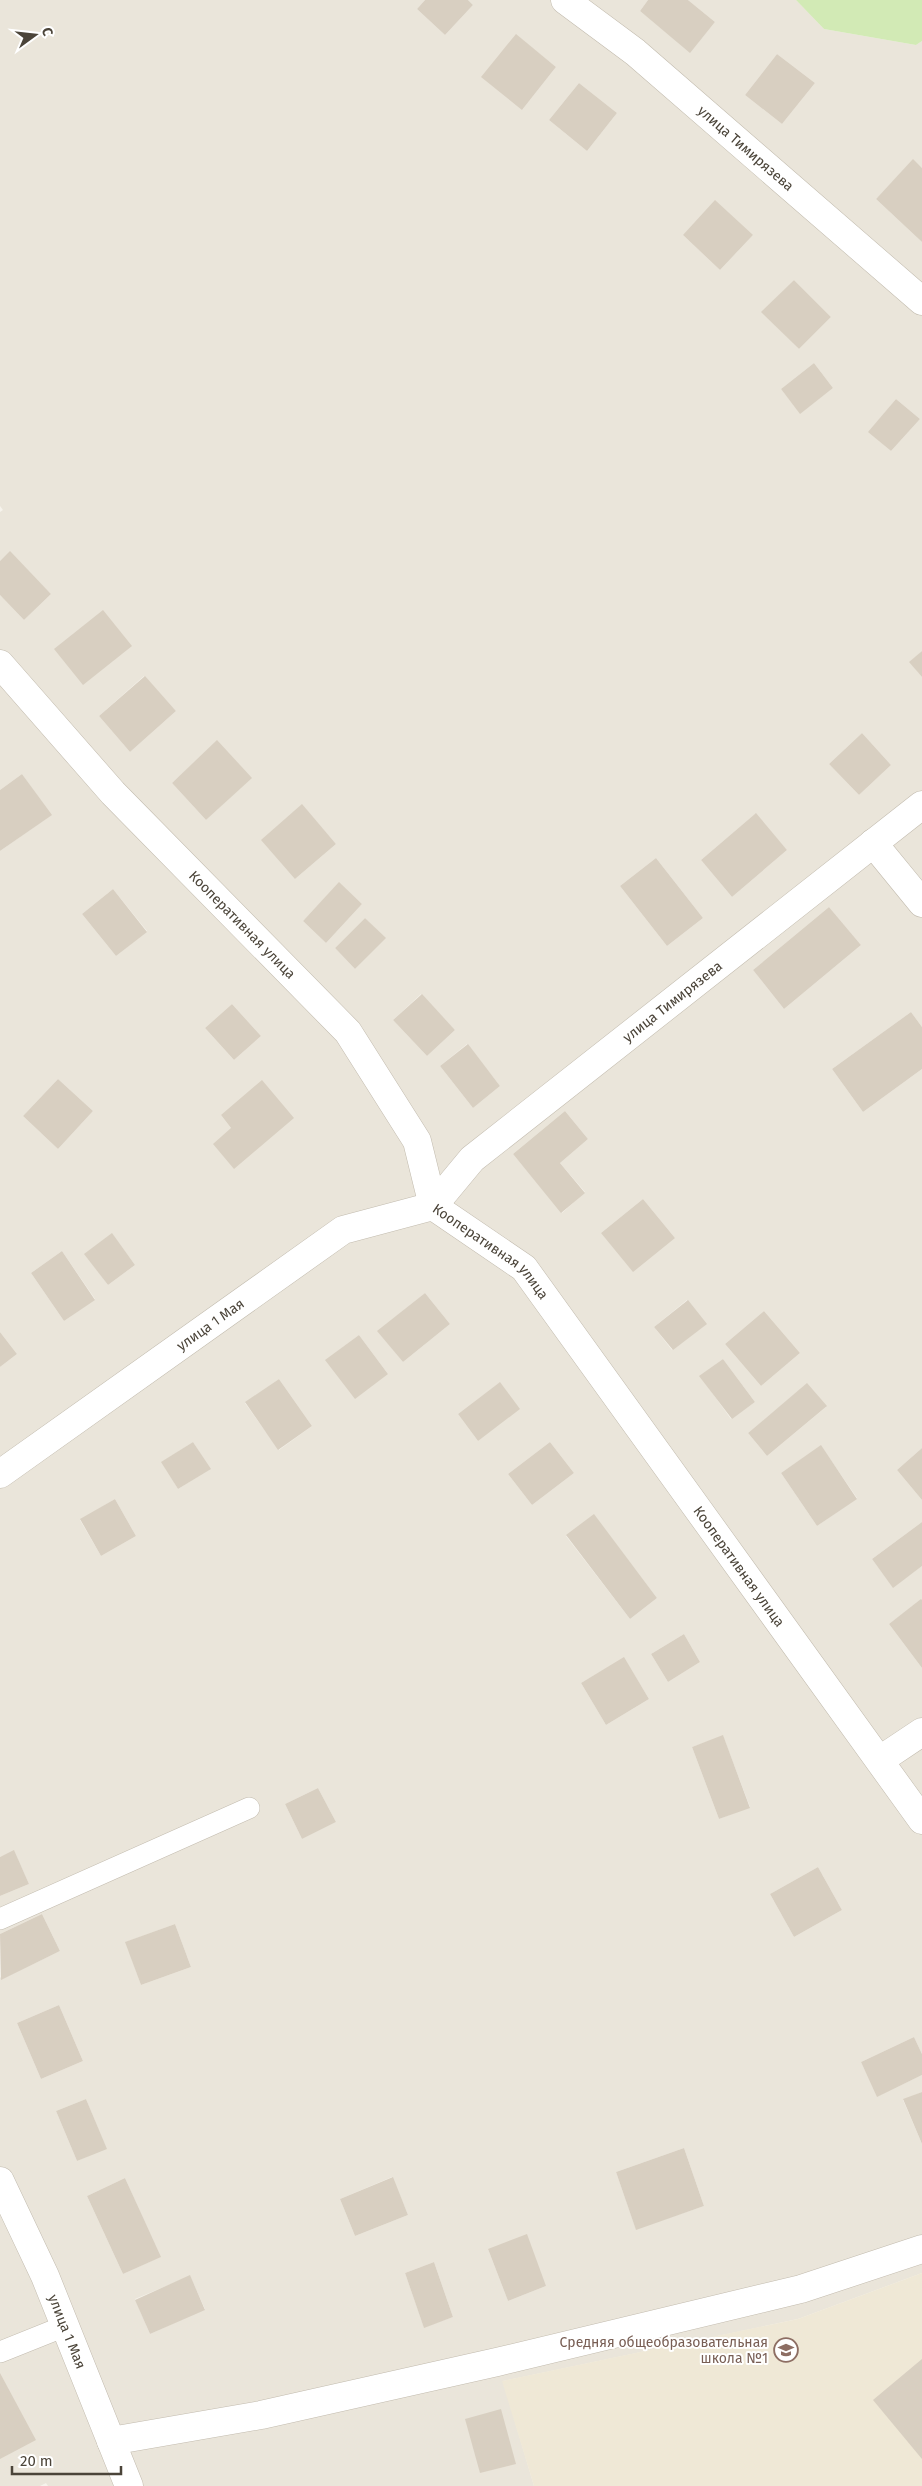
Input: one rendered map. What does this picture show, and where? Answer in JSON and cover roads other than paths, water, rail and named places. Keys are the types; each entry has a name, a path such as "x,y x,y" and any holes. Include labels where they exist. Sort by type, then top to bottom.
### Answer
{"street":[{"name":"улица Тимирязева","path":"565,0 635,52 922,301"},
{"name":"Кооперативная улица","path":"0,664 113,793 348,1032 417,1141 433,1206 524,1268 922,1820"},
{"name":"улица Тимирязева","path":"433,1206 472,1159 922,805"},
{"path":"872,843 922,903"},
{"name":"улица 1 Мая","path":"0,1474 343,1230 433,1206"},
{"path":"880,1760 922,1732"},
{"name":"улица 1 Мая","path":"0,2181 45,2276 129,2486"},
{"path":"111,2441 261,2415 497,2362 801,2288 922,2249"}],"lane":[{"path":"0,1919 249,1808"},
{"path":"0,2352 65,2326"}],"place":[{"name":"Средняя общеобразовательная школа №1","path":"786,2350"}]}
